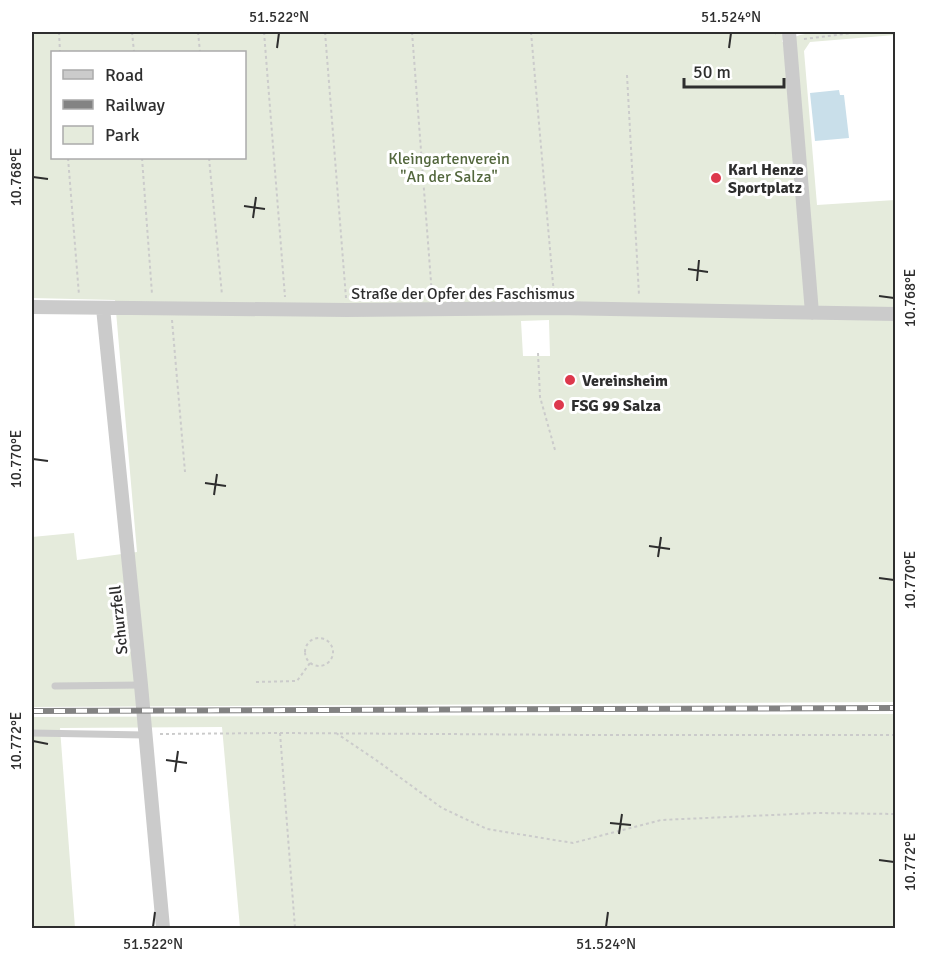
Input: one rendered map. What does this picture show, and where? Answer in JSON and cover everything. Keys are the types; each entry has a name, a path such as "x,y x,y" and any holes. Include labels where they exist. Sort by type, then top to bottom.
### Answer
{"street":[{"path":"789,37 812,313"},
{"name":"Straße der Opfer des Faschismus","path":"32,307 347,310 556,308 896,314"},
{"name":"Schurzfell","path":"103,308 163,928"}],"lane":[{"path":"55,686 141,685"},
{"path":"32,733 145,735"}],"path":[{"path":"58,32 60,51"},
{"path":"132,32 134,51"},
{"path":"198,32 200,51"},
{"path":"264,32 286,309"},
{"path":"325,32 347,310"},
{"path":"412,32 434,309"},
{"path":"531,32 556,308"},
{"path":"789,37 860,32"},
{"path":"627,75 640,310"},
{"path":"69,159 80,307"},
{"path":"142,159 153,308"},
{"path":"209,159 223,309"},
{"path":"172,309 185,472"},
{"path":"538,353 540,397 555,450"},
{"path":"318,638 326,640 333,652 330,660 322,665 310,663 305,650 309,642 318,638"},
{"path":"256,682 297,681 310,663"},
{"path":"280,733 295,928"},
{"path":"145,735 280,733 896,735"},
{"path":"336,733 442,808 487,829 573,843 661,820 817,813 896,814"}],"green space":[{"name":"Kleingartenverein \"An der Salza\"","path":"53,32 776,32 784,35 782,42 816,32 895,32 895,35 810,42 804,51 817,205 895,200 895,702 32,707 32,537 74,533 77,560 137,552 115,300 32,298 32,34 53,34","holes":["549,320 550,356 523,356 521,321"]},
{"path":"895,714 895,928 240,928 222,727 60,728 75,928 32,928 32,717"}],"water":[{"path":"839,90 840,95 844,95 849,138 815,141 810,93"}],"railway":[{"path":"32,711 896,708"}],"place":[{"name":"Karl Henze Sportplatz","path":"716,178"},
{"name":"Vereinsheim","path":"570,380"},
{"name":"FSG 99 Salza","path":"559,405"}]}
